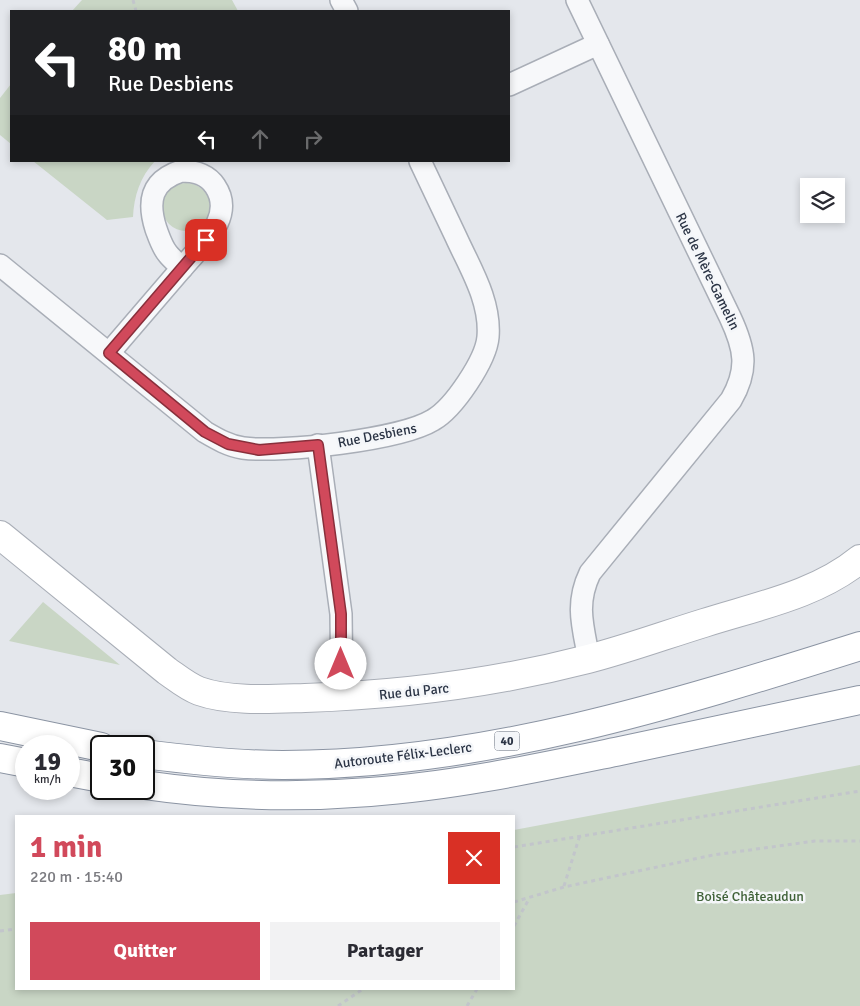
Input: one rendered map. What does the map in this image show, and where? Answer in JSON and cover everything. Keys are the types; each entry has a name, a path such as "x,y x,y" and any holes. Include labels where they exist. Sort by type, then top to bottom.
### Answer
{"main road":[{"name":"Rue du Parc","path":"0,535 167,672 200,691 262,699 378,695 466,685 589,659 792,595 827,581 860,559"},
{"name":"Autoroute Félix-Leclerc","path":"155,755 284,765 382,760 431,754 553,733 649,710 860,646"},
{"name":"40","path":"155,786 199,792 273,796 371,792 424,786 568,762 860,700"},
{"path":"0,726 90,745"},
{"path":"0,758 15,761"}],"street":[{"name":"Rue de Mère-Gamelin","path":"577,0 737,331 744,358 744,371 731,400 590,573 584,586 580,611 589,659"},
{"path":"510,86 598,44"},
{"name":"Rue Desbiens","path":"0,265 205,432 228,444 259,450 318,445 407,432 435,419 446,409 471,378 487,348 488,318 484,301 420,162"},
{"path":"109,353 182,268"},
{"path":"318,445 341,614 342,696"}],"path":[{"path":"515,847 860,791"},
{"path":"564,887 580,835"},
{"path":"515,902 530,899 564,887 739,851 815,841 860,841"},
{"path":"515,924 530,899"},
{"path":"0,931 15,929"},
{"path":"338,1006 362,990"},
{"path":"467,1006 476,990"}],"green space":[{"path":"82,0 232,0 237,10 73,10"},
{"path":"10,85 10,143 0,135 0,98"},
{"path":"34,162 154,162 145,174 139,187 133,217 107,220"},
{"path":"186,183 195,185 203,190 208,198 210,207 208,216 203,224 195,229 186,231 177,229 169,224 164,216 162,207 164,198 169,190 177,185"},
{"path":"43,602 120,665 9,641"},
{"name":"Boisé Châteaudun","path":"860,765 860,1006 0,1006 0,895 15,893 15,990 515,990 515,830"}],"route":[{"path":"206,240 109,353 205,432 228,444 259,450 318,445 341,614 341,664"}]}
